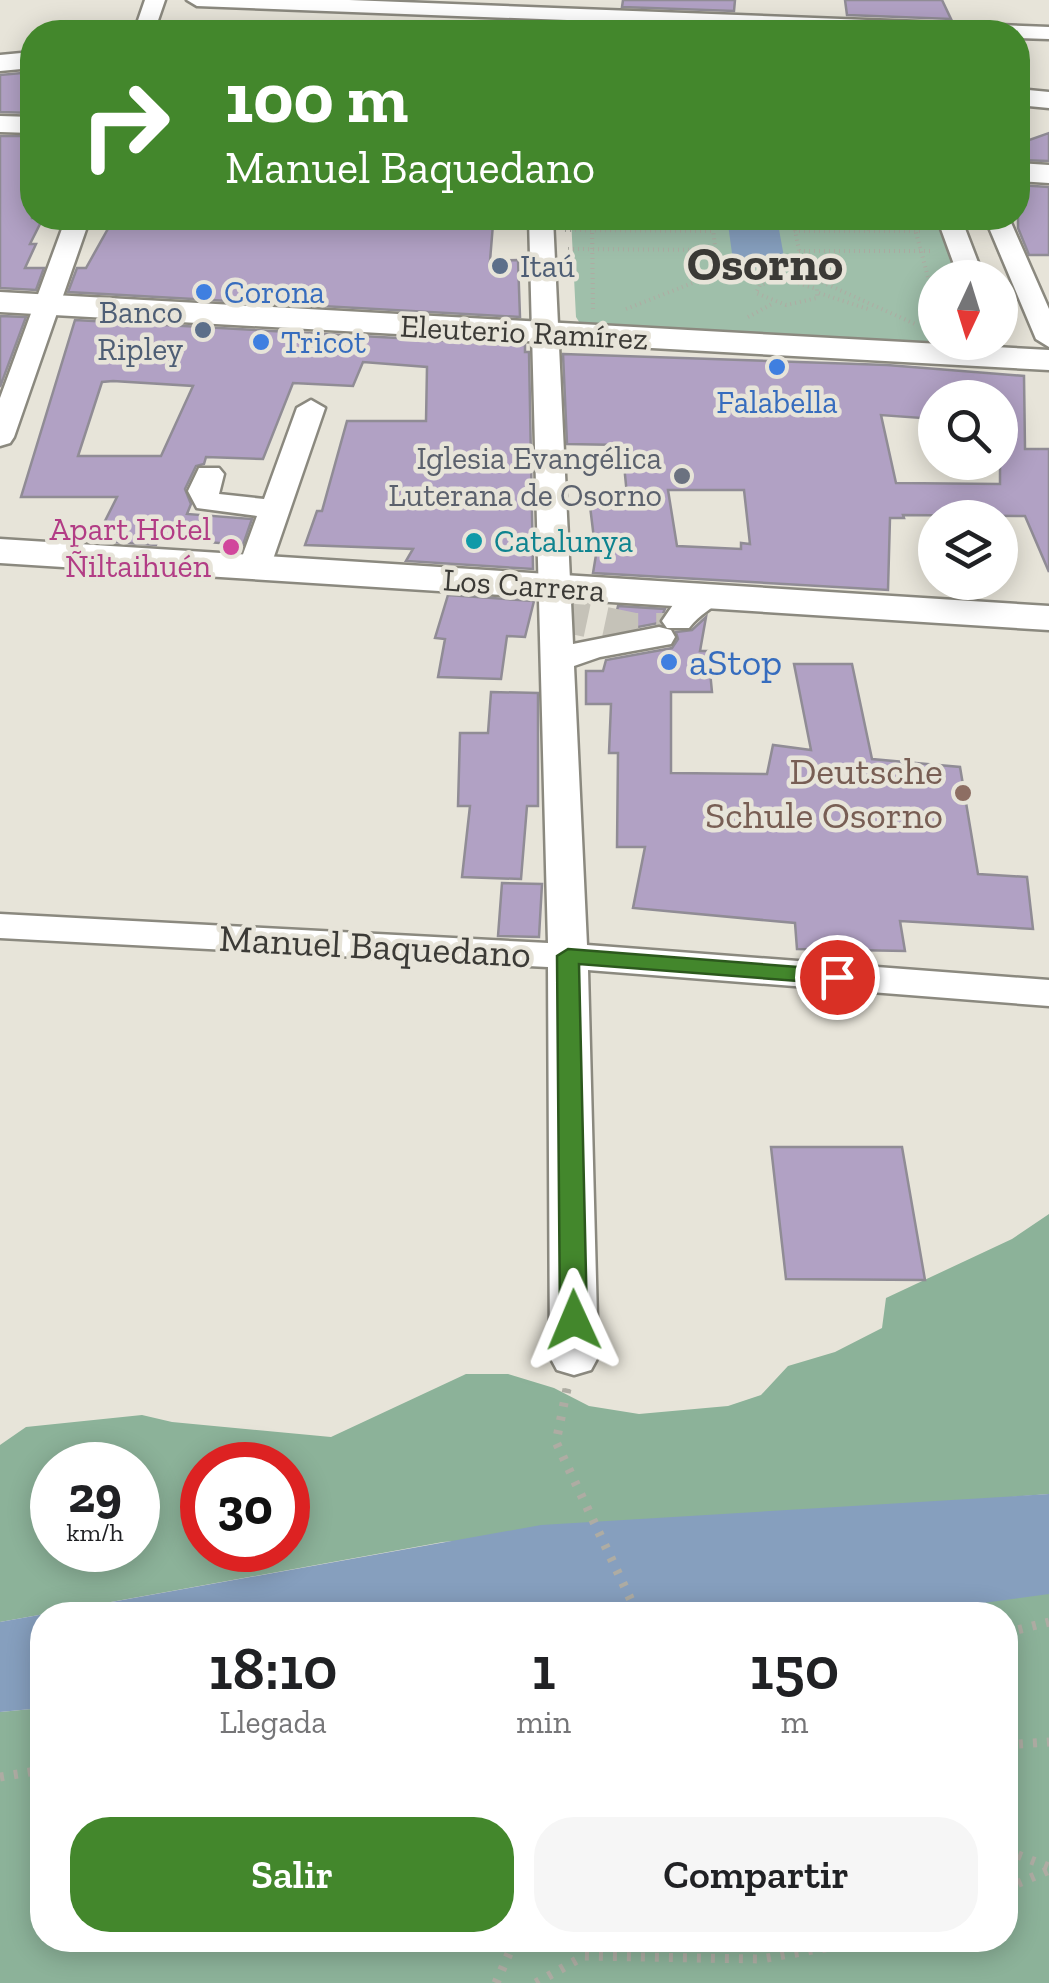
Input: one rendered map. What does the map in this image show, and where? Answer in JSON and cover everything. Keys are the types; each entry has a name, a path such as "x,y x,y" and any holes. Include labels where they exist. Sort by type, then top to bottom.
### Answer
{"main road":[{"name":"Eleuterio Ramírez","path":"0,302 559,330 611,338 918,347"},
{"name":"Eleuterio Ramírez","path":"1018,356 1049,360"},
{"name":"Los Carrera","path":"0,551 606,590 671,618 1049,618"}],"street":[{"path":"197,0 646,20"},
{"path":"0,437 74,230"},
{"path":"556,230 559,330 553,587 568,956 574,1357"},
{"path":"556,230 567,315 559,330"},
{"path":"1002,230 1049,339"},
{"path":"956,234 965,260"},
{"path":"254,568 311,408"},
{"path":"210,474 203,491 208,502 276,508"},
{"path":"606,590 628,604 671,618"},
{"path":"556,661 671,618"},
{"name":"Manuel Baquedano","path":"0,926 568,956 1049,993"}],"path":[{"path":"564,230 717,250"},
{"path":"635,230 714,231 718,273"},
{"path":"872,230 877,232"},
{"path":"804,274 794,231 956,234"},
{"path":"918,231 925,260"},
{"path":"799,251 923,251 956,234"},
{"path":"559,330 718,273 804,274 894,316"},
{"path":"745,273 766,282 804,282"},
{"path":"784,274 819,293 918,325"},
{"path":"766,282 756,293 773,303 804,304 819,293"},
{"path":"574,1357 556,1442 632,1602"},
{"path":"1018,1629 1049,1622"},
{"path":"1018,1744 1049,1742"},
{"path":"0,1777 30,1772"},
{"path":"1018,1856 1049,1869"},
{"path":"1018,1883 1049,1869"},
{"path":"486,1983 497,1981 510,1952"},
{"path":"536,1983 584,1956 761,1959 802,1952"}],"green space":[{"path":"572,230 944,230 956,260 918,260 918,343 581,325 576,317"},
{"path":"1049,1214 1049,1494 443,1542 310,1566 310,1442 180,1442 180,1572 277,1572 111,1602 30,1602 30,1617 0,1622 0,1445 26,1427 142,1415 172,1422 331,1437 466,1374 508,1374 554,1388 589,1406 639,1414 728,1406 761,1395 788,1366 835,1352 882,1328 886,1298 1012,1239"},
{"path":"1049,1592 1049,1983 0,1983 0,1712 30,1709 30,1952 1018,1952 1018,1602 979,1602"}],"water":[{"path":"729,230 779,230 786,268 734,268"},
{"path":"1049,1494 1049,1594 990,1602 112,1602 279,1572 310,1572 310,1566 541,1525"},
{"path":"30,1617 30,1709 0,1712 0,1622"}],"building":[{"path":"623,0 735,0 734,11 622,7"},
{"path":"845,0 942,0 951,19 847,15"},
{"path":"20,73 20,113 0,112 0,75"},
{"path":"1049,133 1049,161 1030,160 1030,140"},
{"path":"0,136 20,136 20,230 37,230 30,244 36,244 25,268 44,268 36,290 0,288"},
{"path":"1030,186 1049,187 1049,255 1029,255 1019,230 1030,230"},
{"path":"107,230 493,230 490,261 518,260 520,317 68,292 77,268 86,268"},
{"path":"0,316 26,317 0,387"},
{"path":"75,320 525,345 525,352 529,352 533,569 406,561 413,549 305,545 317,511 322,511 347,421 426,421 427,367 363,362 353,386 293,383 263,459 206,457 204,464 196,466 185,489 191,504 187,514 252,519 243,545 159,538 156,545 95,541 117,497 21,497","holes":["102,382 193,386 161,456 78,456"]},
{"path":"563,354 887,365 1024,376 1025,449 1049,449 1049,572 1025,516 1018,516 1018,500 918,500 918,515 890,518 888,590 593,573 596,555 590,506 628,505 622,445 567,444","holes":["668,490 744,490 750,544 741,543 741,549 677,546"]},
{"path":"448,595 534,601 525,637 507,636 501,679 438,677 445,639 435,638"},
{"path":"618,606 665,609 659,623 612,632"},
{"path":"706,617 700,651 708,651 712,692 671,692 671,773 767,774 773,745 811,750 794,664 852,664 872,759 960,767 978,874 1027,877 1033,929 900,921 905,951 797,949 795,923 633,908 645,847 617,847 618,753 609,753 611,704 586,704 586,671 603,671 606,660 672,648 678,639 676,632 692,630"},
{"path":"491,692 538,693 538,806 527,806 521,879 462,877 470,806 458,806 460,733 488,733"},
{"path":"502,883 542,884 539,937 498,936"},
{"path":"771,1147 902,1147 925,1280 786,1279"}],"tunnel":[{"path":"554,613 634,630 671,630"}],"place":[{"name":"Itaú","path":"500,266"},
{"name":"Corona","path":"204,292"},
{"name":"Banco Ripley","path":"203,330"},
{"name":"Tricot","path":"261,342"},
{"name":"Falabella","path":"777,367"},
{"name":"Iglesia Evangélica Luterana de Osorno","path":"682,476"},
{"name":"Catalunya","path":"474,541"},
{"name":"Apart Hotel Ñiltaihuén","path":"231,547"},
{"name":"aStop","path":"669,662"},
{"name":"Deutsche Schule Osorno","path":"963,793"}],"district":[{"name":"Osorno","path":"765,263"}],"route":[{"path":"574,1320 568,956 837,977"}]}
